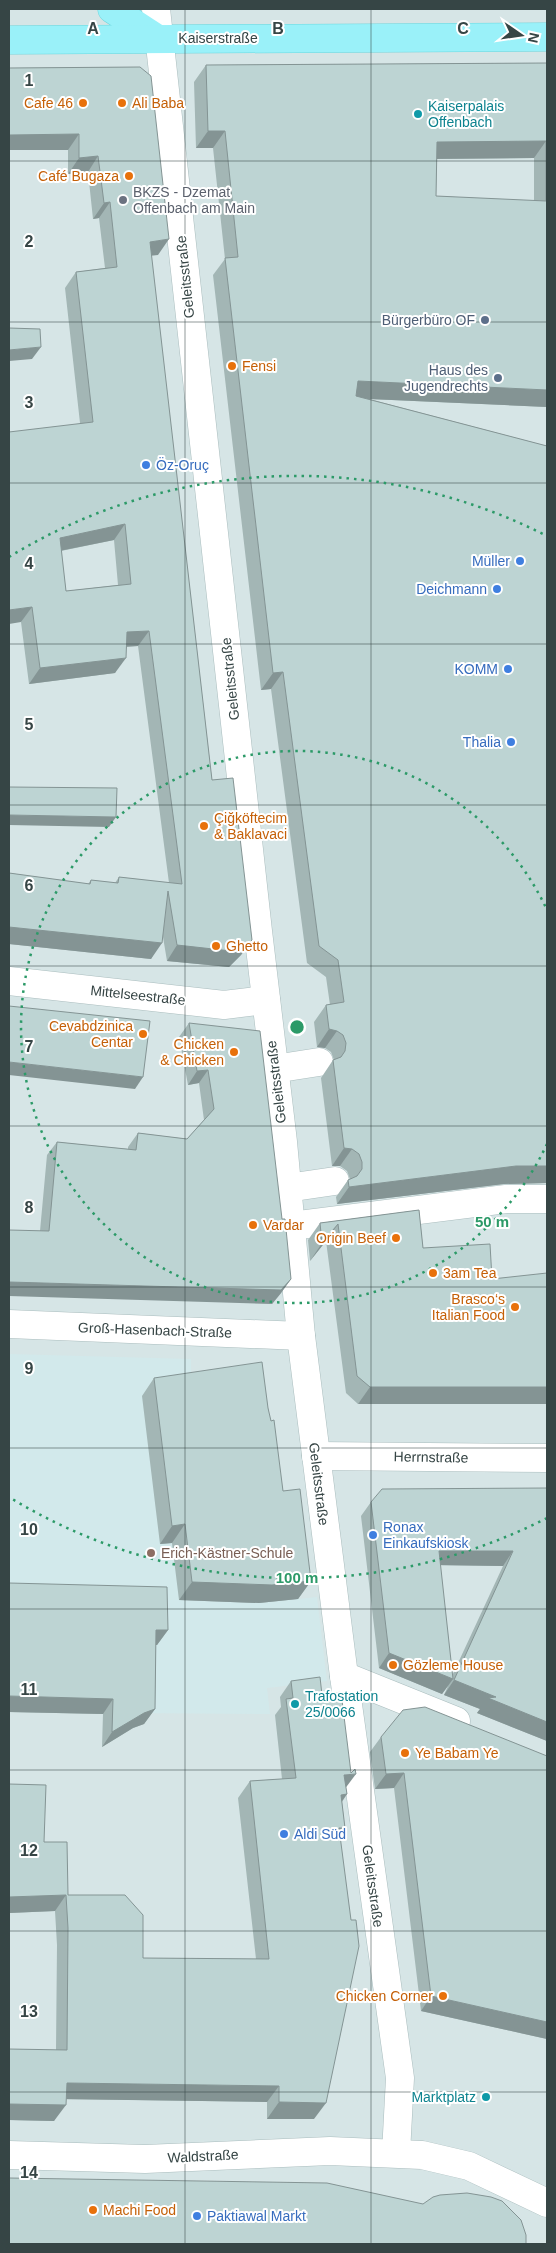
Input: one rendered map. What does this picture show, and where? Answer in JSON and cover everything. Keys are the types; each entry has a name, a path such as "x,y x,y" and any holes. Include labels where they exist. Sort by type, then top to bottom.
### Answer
{"main road":[{"path":"112,9 158,38"},
{"name":"Kaiserstraße","path":"9,40 547,37"}],"street":[{"name":"Geleitsstraße","path":"156,9 274,1069 301,1336 344,1676 400,2078 396,2153"},
{"name":"Mittelseestraße","path":"9,981 224,1005 266,1000"},
{"path":"274,1069 319,1062"},
{"path":"287,1188 335,1181"},
{"path":"291,1226 506,1200 547,1199"},
{"name":"Groß-Hasenbach-Straße","path":"9,1324 301,1336"},
{"name":"Herrnstraße","path":"316,1456 547,1458"},
{"path":"344,1676 482,1732"},
{"name":"Waldstraße","path":"9,2155 145,2159 330,2151 396,2153"},
{"path":"396,2153 427,2156 469,2166 547,2203"}],"shaded area":[{"path":"9,9 547,9 547,2244 9,2244"},
{"name":"Erich-Kästner-Schule","path":"9,1354 191,1359 191,1389 298,1599 317,1597 327,1681 267,1688 270,1714 9,1712"}],"building":[{"path":"547,63 547,390 358,381 356,396 547,446 547,1166 516,1166 349,1187 348,1180 357,1176 362,1169 362,1162 359,1154 352,1149 344,1148 333,1060 341,1057 345,1051 346,1043 343,1035 329,1029 326,1005 344,1002 338,960 319,946 283,672 273,673 225,258 238,257 225,131 208,131 206,65","holes":["546,141 546,201 436,196 437,142"]},
{"path":"140,67 151,76 169,239 150,242 212,780 233,778 252,940 240,952 177,945 168,891 162,943 9,927 9,873 90,884 91,880 118,883 119,877 182,884 149,631 127,632 126,658 40,668 32,607 9,610 9,432 93,422 76,272 117,267 110,202 104,203 98,156 79,158 79,134 9,135 9,68","holes":["125,524 131,584 66,591 60,538"]},
{"path":"9,328 40,329 41,347 9,350"},
{"path":"9,787 117,788 116,817 9,815"},
{"path":"9,1006 150,1021 143,1077 9,1062"},
{"path":"189,1023 260,1031 291,1279 281,1290 9,1282 9,1230 49,1231 57,1142 136,1150 138,1133 187,1139 214,1109 208,1070 197,1071"},
{"path":"419,1210 423,1248 490,1244 492,1279 547,1273 547,1387 370,1387 357,1376 338,1224 322,1243 320,1223"},
{"path":"262,1362 268,1408 271,1421 274,1420 283,1491 300,1489 311,1581 272,1585 192,1582 185,1524 172,1526 154,1378"},
{"path":"547,1488 547,1722 488,1698 496,1697 454,1680 513,1551 439,1551 453,1679 389,1653 371,1502 382,1489"},
{"path":"9,1583 167,1587 168,1630 156,1630 155,1709 144,1713 112,1732 113,1699 9,1696"},
{"path":"320,1677 322,1695 341,1692 351,1773 355,1769 356,1774 344,1775 347,1794 341,1795 345,1828 339,1828 351,1920 356,1920 359,1946 326,2103 279,2102 279,2086 67,2083 66,2105 9,2104 9,2049 67,2050 68,1928 66,1895 9,1897 9,1784 46,1785 44,1842 67,1842 68,1895 125,1895 143,1915 143,1958 269,1959 250,1781 296,1778 286,1699 293,1698 291,1681"},
{"path":"425,1707 547,1756 547,2022 431,1996 404,1773 386,1774 381,1737 403,1710"},
{"path":"9,2178 327,2183 423,2204 433,2197 440,2195 467,2193 502,2201 521,2220 526,2235 526,2244 9,2244"}],"place":[{"name":"Cafe 46","path":"83,103"},
{"name":"Ali Baba","path":"122,103"},
{"name":"Kaiserpalais Offenbach","path":"418,114"},
{"name":"Café Bugaza","path":"129,176"},
{"name":"BKZS - Dzemat Offenbach am Main","path":"123,200"},
{"name":"Bürgerbüro OF","path":"485,320"},
{"name":"Fensi","path":"232,366"},
{"name":"Haus des Jugendrechts","path":"498,378"},
{"name":"Öz-Oruç","path":"146,465"},
{"name":"Müller","path":"520,561"},
{"name":"Deichmann","path":"497,589"},
{"name":"KOMM","path":"508,669"},
{"name":"Thalia","path":"511,742"},
{"name":"Çiğköftecim & Baklavaci","path":"204,826"},
{"name":"Ghetto","path":"216,946"},
{"name":"Cevabdzinica Centar","path":"143,1034"},
{"name":"Chicken & Chicken","path":"234,1052"},
{"name":"Vardar","path":"253,1225"},
{"name":"Origin Beef","path":"396,1238"},
{"name":"3am Tea","path":"433,1273"},
{"name":"Brasco‘s Italian Food","path":"515,1307"},
{"name":"Ronax Einkaufskiosk","path":"373,1535"},
{"name":"Erich-Kästner-Schule","path":"151,1553"},
{"name":"Gözleme House","path":"393,1665"},
{"name":"Trafostation 25/0066","path":"295,1704"},
{"name":"Ye Babam Ye","path":"405,1753"},
{"name":"Aldi Süd","path":"284,1834"},
{"name":"Chicken Corner","path":"443,1996"},
{"name":"Marktplatz","path":"486,2097"},
{"name":"Machi Food","path":"93,2210"},
{"name":"Paktiawal Markt","path":"197,2216"}]}
